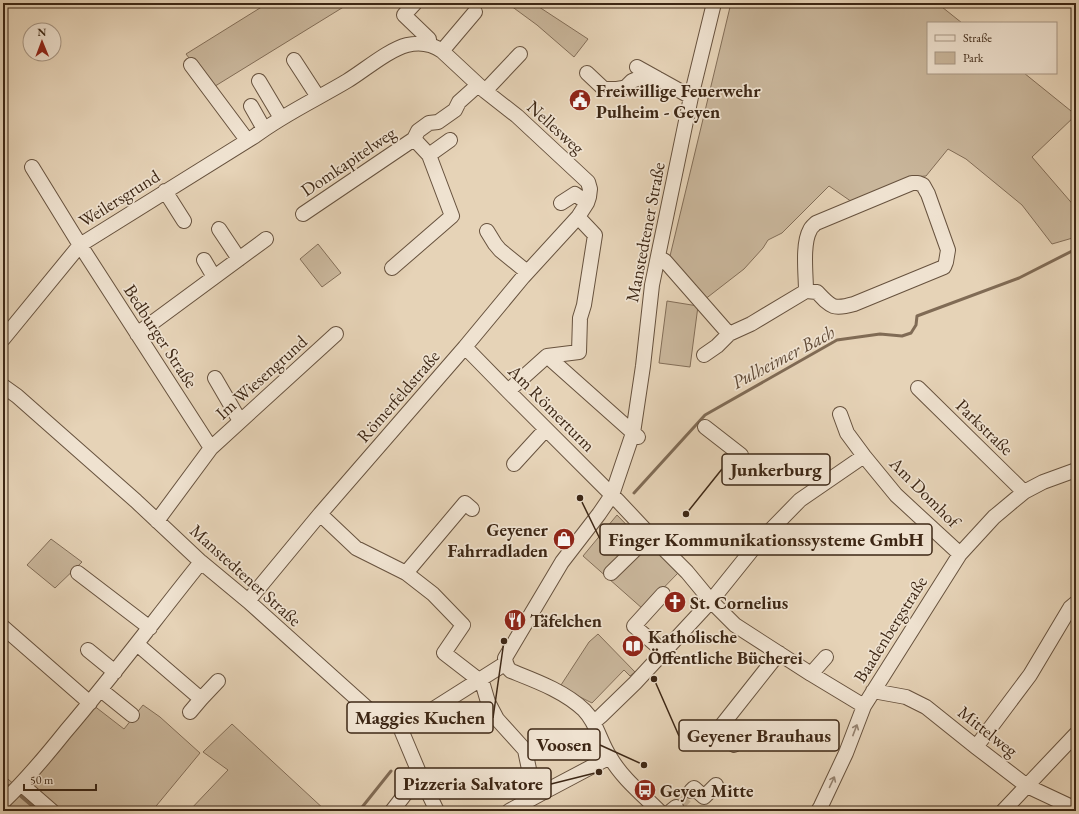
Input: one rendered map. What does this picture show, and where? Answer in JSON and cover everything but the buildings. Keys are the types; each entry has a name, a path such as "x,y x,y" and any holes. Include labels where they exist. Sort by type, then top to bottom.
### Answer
{"street":[{"name":"Nellesweg","path":"415,3 404,15 429,39 436,48 516,116 588,182 590,189 588,200"},
{"name":"Manstedtener Straße","path":"506,663 505,658 562,562 612,495 621,469 636,436 652,285 691,97 714,3"},
{"path":"436,48 475,12"},
{"name":"Weilersgrund","path":"3,340 80,245 255,136 281,118 349,80 395,49 414,44 436,48"},
{"path":"482,88 520,54"},
{"path":"294,60 318,97"},
{"path":"191,65 247,140"},
{"path":"637,66 691,97"},
{"path":"587,73 604,89 623,88 632,81 642,77 657,78"},
{"path":"259,81 281,118"},
{"name":"Domkapitelweg","path":"303,214 414,139 418,131 429,123 438,122 455,110 459,102 482,88"},
{"path":"250,106 264,129"},
{"path":"429,155 449,139 438,122"},
{"name":"Domkapitelweg","path":"392,268 452,216 429,155 414,139"},
{"name":"Bedburger Straße","path":"32,167 80,245 211,448"},
{"path":"704,355 717,346 729,334 751,324 806,291 817,292 826,302 834,307 842,308 944,267 948,250 928,194 923,185 912,183 816,223 810,229 805,248 806,291"},
{"path":"165,191 184,221"},
{"path":"561,203 575,194 588,200"},
{"name":"Römerfeldstraße","path":"248,601 320,514 465,347 527,272 578,217 588,200"},
{"path":"508,391 547,356 579,352 580,318 584,306 595,235 578,217"},
{"path":"219,229 239,259"},
{"path":"487,232 500,250 527,272"},
{"path":"137,334 266,239"},
{"path":"658,257 665,261 729,334"},
{"path":"204,260 214,278"},
{"name":"Im Wiesengrund","path":"211,448 336,334"},
{"name":"Am Römerturm","path":"465,347 592,474 687,572 711,601 735,625 864,706"},
{"path":"547,356 636,436"},
{"path":"215,378 240,421"},
{"name":"Manstedtener Straße","path":"3,386 18,396 131,496 201,562 248,601 367,708 379,718 388,722 399,724"},
{"name":"Parkstraße","path":"918,388 1024,492"},
{"name":"Am Domhof","path":"840,414 847,433 896,495 960,554"},
{"path":"705,427 740,455"},
{"path":"514,464 546,429"},
{"path":"157,521 211,448"},
{"name":"Am Domhof","path":"594,722 635,683 664,652 711,601 756,545 800,500 864,456"},
{"path":"592,474 599,475 621,469"},
{"name":"Baadenbergstraße","path":"818,811 846,753 864,706 960,554 994,517 1024,492 1043,482 1076,470"},
{"path":"406,573 466,503 472,509"},
{"path":"320,514 356,548 406,573 433,594 464,625 444,653 479,680 483,685 488,702 497,719 525,750 530,774 542,793"},
{"path":"611,573 650,535"},
{"path":"3,802 21,784 90,703 201,562"},
{"path":"78,573 150,628"},
{"path":"663,594 634,626 664,652"},
{"path":"976,747 1030,675 1070,608 1076,603"},
{"path":"3,628 90,703"},
{"path":"137,644 199,697"},
{"path":"88,650 114,672"},
{"path":"734,745 722,725 779,653"},
{"path":"811,674 826,656"},
{"path":"438,811 420,775 399,724 416,720 506,663 511,671 559,691 584,710 594,722 610,757 623,775 659,811"},
{"path":"190,712 199,697 218,681"},
{"path":"100,690 132,715"},
{"name":"Mittelweg","path":"873,691 906,697 926,707 1027,786 1076,809"},
{"path":"1003,811 1076,734"},
{"path":"509,811 610,757"},
{"path":"392,811 420,775"},
{"path":"21,784 52,811"},
{"path":"691,791 694,788 704,797 716,785"}],"green space":[{"path":"268,3 350,3 212,88 186,54"},
{"path":"507,3 533,3 588,39 574,57 537,25"},
{"path":"731,3 937,3 961,22 927,22 927,74 1025,74 1076,115 1032,157 1076,208 1076,237 1052,244 1022,205 966,159 948,149 926,176 912,177 852,202 829,186 782,233 768,240 763,248 744,269 704,300 670,256"},
{"path":"318,244 341,273 322,287 300,259"},
{"path":"667,301 698,306 690,367 659,363"},
{"path":"617,515 650,549 653,546 678,573 643,609 583,556"},
{"path":"51,539 82,562 55,588 27,565"},
{"path":"598,634 635,672 630,676 624,670 592,703 561,685 589,642"},
{"path":"93,705 124,729 143,705 160,717 200,753 152,811 60,811 31,787 33,777"},
{"path":"232,724 326,811 189,811 228,770 203,752"},
{"path":"3,775 15,785 3,797"},
{"path":"21,790 47,811 3,811 3,807"}],"waterway":[{"name":"Pulheimer Bach","path":"634,493 705,415 837,340 880,334 902,336 911,333 916,325 917,316 1019,278 1076,249"},
{"name":"Pulheimer Bach","path":"359,811 391,771"},
{"path":"3,782 11,788"},
{"path":"17,793 38,811"}],"tunnel":[{"path":"676,807 691,791"}],"place":[{"name":"Freiwillige Feuerwehr Pulheim - Geyen","path":"580,100"},
{"name":"Finger Kommunikationssysteme GmbH","path":"580,498"},
{"name":"Junkerburg","path":"686,514"},
{"name":"Geyener Fahrradladen","path":"564,539"},
{"name":"St. Cornelius","path":"675,602"},
{"name":"Täfelchen","path":"515,620"},
{"name":"Maggies Kuchen","path":"504,641"},
{"name":"Katholische Öffentliche Bücherei","path":"633,646"},
{"name":"Geyener Brauhaus","path":"654,679"},
{"name":"Voosen","path":"644,765"},
{"name":"Pizzeria Salvatore","path":"599,772"},
{"name":"Geyen Mitte","path":"645,790"}]}
